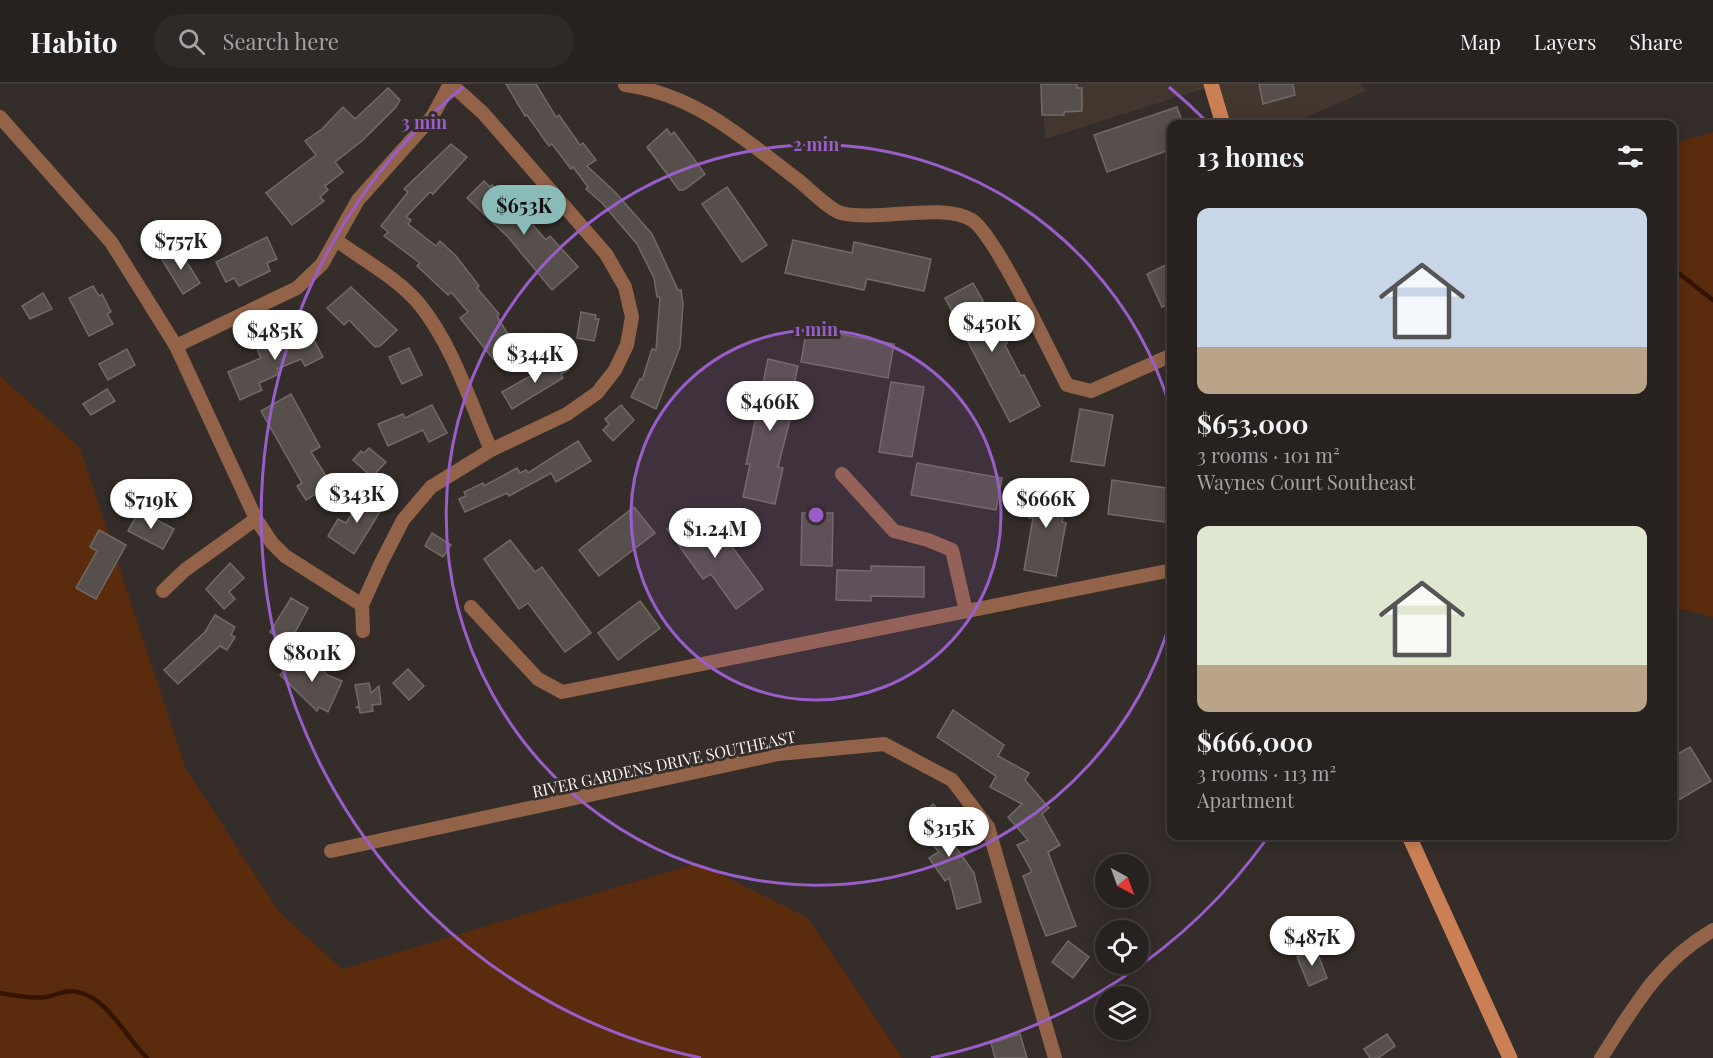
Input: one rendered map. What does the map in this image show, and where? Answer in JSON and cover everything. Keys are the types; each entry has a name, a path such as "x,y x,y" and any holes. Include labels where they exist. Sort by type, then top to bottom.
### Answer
{"main road":[{"path":"1210,84 1222,120"},
{"path":"1411,840 1510,1058"}],"street":[{"path":"176,346 297,288 322,264 358,200 419,134 451,84 483,113 606,254 625,287 632,317 627,345 615,370 597,393 567,414 491,450 431,487 403,520 362,604 363,631"},
{"path":"625,86 654,89 723,123 840,213 885,216 954,213 973,221 996,250 1067,385 1091,391 1167,357"},
{"path":"0,117 111,242 176,346 256,519 272,543 285,556 362,604"},
{"path":"336,240 402,288 420,305 454,364 491,450"},
{"path":"842,474 894,531 928,540 951,550 966,611"},
{"path":"163,591 185,570 256,519"},
{"path":"471,607 538,679 562,692 1167,571"},
{"name":"RIVER GARDENS DRIVE SOUTHEAST","path":"331,851 778,754 884,744 952,780 988,827 1054,1058"},
{"path":"1601,1058 1649,984 1672,959 1713,930"}],"shaded area":[{"path":"1042,84 1362,84 1366,91 1300,120 1223,120 1215,85 1045,139"},
{"path":"1713,132 1713,617 1677,608 1677,143"},
{"path":"0,376 80,448 186,769 280,913 342,969 698,863 808,918 902,1058 0,1058"}],"building":[{"path":"506,84 536,84 556,117 559,115 580,145 583,143 596,160 587,166 615,192 652,234 678,290 681,290 683,304 680,347 656,409 631,397 640,379 642,380 652,349 656,350 660,297 657,297 654,278 637,244 602,203 586,189 588,187 573,167 571,169 552,144 549,146 527,115 525,116"},
{"path":"1041,84 1077,84 1077,88 1082,88 1082,111 1064,112 1064,115 1042,115"},
{"path":"1259,84 1293,84 1295,95 1263,104"},
{"path":"388,88 400,100 396,107 362,141 335,162 343,172 325,186 328,190 320,197 324,201 292,225 266,193 316,155 305,141 322,129 343,107 355,119"},
{"path":"1177,107 1182,120 1167,120 1167,151 1107,172 1094,135"},
{"path":"667,129 671,135 674,132 705,174 684,190 679,190 647,147"},
{"path":"451,144 467,157 433,194 430,192 406,217 411,220 408,224 436,246 440,241 456,256 479,286 477,288 499,314 497,316 515,346 494,360 460,318 468,312 451,292 448,295 417,266 420,263 384,236 388,232 381,226 408,192 404,189"},
{"path":"484,181 490,187 492,185 518,212 520,210 546,240 550,236 578,267 552,290 508,237 467,198"},
{"path":"727,187 767,245 742,262 702,204"},
{"path":"267,237 277,259 267,263 270,271 239,286 234,278 226,282 216,262"},
{"path":"793,240 852,253 854,242 931,259 924,291 867,279 864,290 785,273"},
{"path":"178,248 200,283 183,294 161,258"},
{"path":"1167,264 1167,305 1162,307 1147,274"},
{"path":"973,283 1007,343 1005,345 1021,376 1024,375 1040,406 1010,422 945,298"},
{"path":"93,286 99,296 102,294 111,312 107,314 113,324 89,336 69,298"},
{"path":"351,287 397,330 380,346 375,347 349,320 344,325 327,308"},
{"path":"43,293 52,309 30,319 22,306"},
{"path":"581,312 596,315 595,319 599,319 594,341 577,338"},
{"path":"306,325 323,357 305,366 301,359 277,369 279,374 259,383 262,390 240,400 228,372 261,358 257,349 259,346 275,339 276,341"},
{"path":"807,328 894,344 888,378 801,362"},
{"path":"409,348 422,375 402,384 389,357"},
{"path":"127,349 135,365 108,380 99,364"},
{"path":"562,358 569,370 561,374 563,378 512,409 502,392"},
{"path":"768,359 798,366 791,399 795,400 778,467 783,468 775,504 743,497 750,464 746,464"},
{"path":"891,382 924,387 912,457 879,452"},
{"path":"107,389 115,401 91,415 83,404"},
{"path":"291,394 320,447 311,452 331,484 306,500 297,486 302,483 261,411"},
{"path":"432,405 447,433 429,442 423,430 388,446 378,424 403,414 405,418"},
{"path":"621,405 634,420 613,441 603,430 609,424 605,419"},
{"path":"1080,409 1113,415 1104,466 1071,461"},
{"path":"578,441 591,461 556,482 551,473 509,496 507,493 465,512 459,499 466,496 464,492 483,483 484,486 517,468 520,473 526,470 528,473"},
{"path":"369,448 386,462 372,477 353,460 361,451 364,453"},
{"path":"917,463 1002,478 996,510 911,495"},
{"path":"1112,480 1167,488 1167,522 1108,514"},
{"path":"1035,482 1068,488 1062,522 1066,523 1056,576 1024,570 1033,518 1029,518"},
{"path":"366,492 381,501 377,508 381,510 354,554 328,536 338,519 346,523"},
{"path":"634,507 655,533 599,576 579,550"},
{"path":"694,510 717,542 725,537 763,589 736,609 711,574 703,579 667,529"},
{"path":"138,513 144,517 146,514 174,529 163,549 128,531"},
{"path":"802,513 833,513 832,566 801,565"},
{"path":"99,530 126,545 96,599 76,588 97,551 90,547"},
{"path":"432,533 451,545 443,557 425,546"},
{"path":"510,540 535,572 542,567 591,633 565,652 528,603 519,609 484,559"},
{"path":"230,563 244,578 229,592 235,599 224,609 206,589"},
{"path":"871,566 924,567 924,597 871,596 871,601 836,600 837,570 871,571"},
{"path":"291,598 308,608 289,644 270,632"},
{"path":"640,601 660,628 618,660 598,633"},
{"path":"215,615 235,627 231,635 235,637 227,650 220,646 178,684 164,670 205,632"},
{"path":"299,655 307,663 311,659 327,675 342,681 328,712 319,707 317,711 280,675"},
{"path":"408,669 424,686 409,700 393,683"},
{"path":"369,683 371,693 379,686 381,704 372,705 373,711 360,713 359,707 356,708 359,705 355,685"},
{"path":"953,710 1004,745 998,756 1029,773 1025,780 1049,808 1042,814 1060,845 1048,852 1076,926 1046,936 1023,876 1032,872 1017,845 1028,840 1008,817 1022,804 990,787 996,776 937,737"},
{"path":"1690,747 1711,781 1677,801 1677,754"},
{"path":"933,804 952,824 944,830 974,873 981,902 957,909 949,878 945,881 929,858 939,852 912,823"},
{"path":"1068,941 1089,957 1073,978 1052,962"},
{"path":"1316,949 1327,978 1309,986 1297,957"},
{"path":"1020,1034 1027,1058 995,1058 991,1043"},
{"path":"1387,1034 1395,1046 1378,1058 1370,1058 1364,1049"}],"waterway":[{"path":"1677,272 1713,300"},
{"path":"0,993 35,998 69,991 82,993 103,1006 147,1058"}]}
